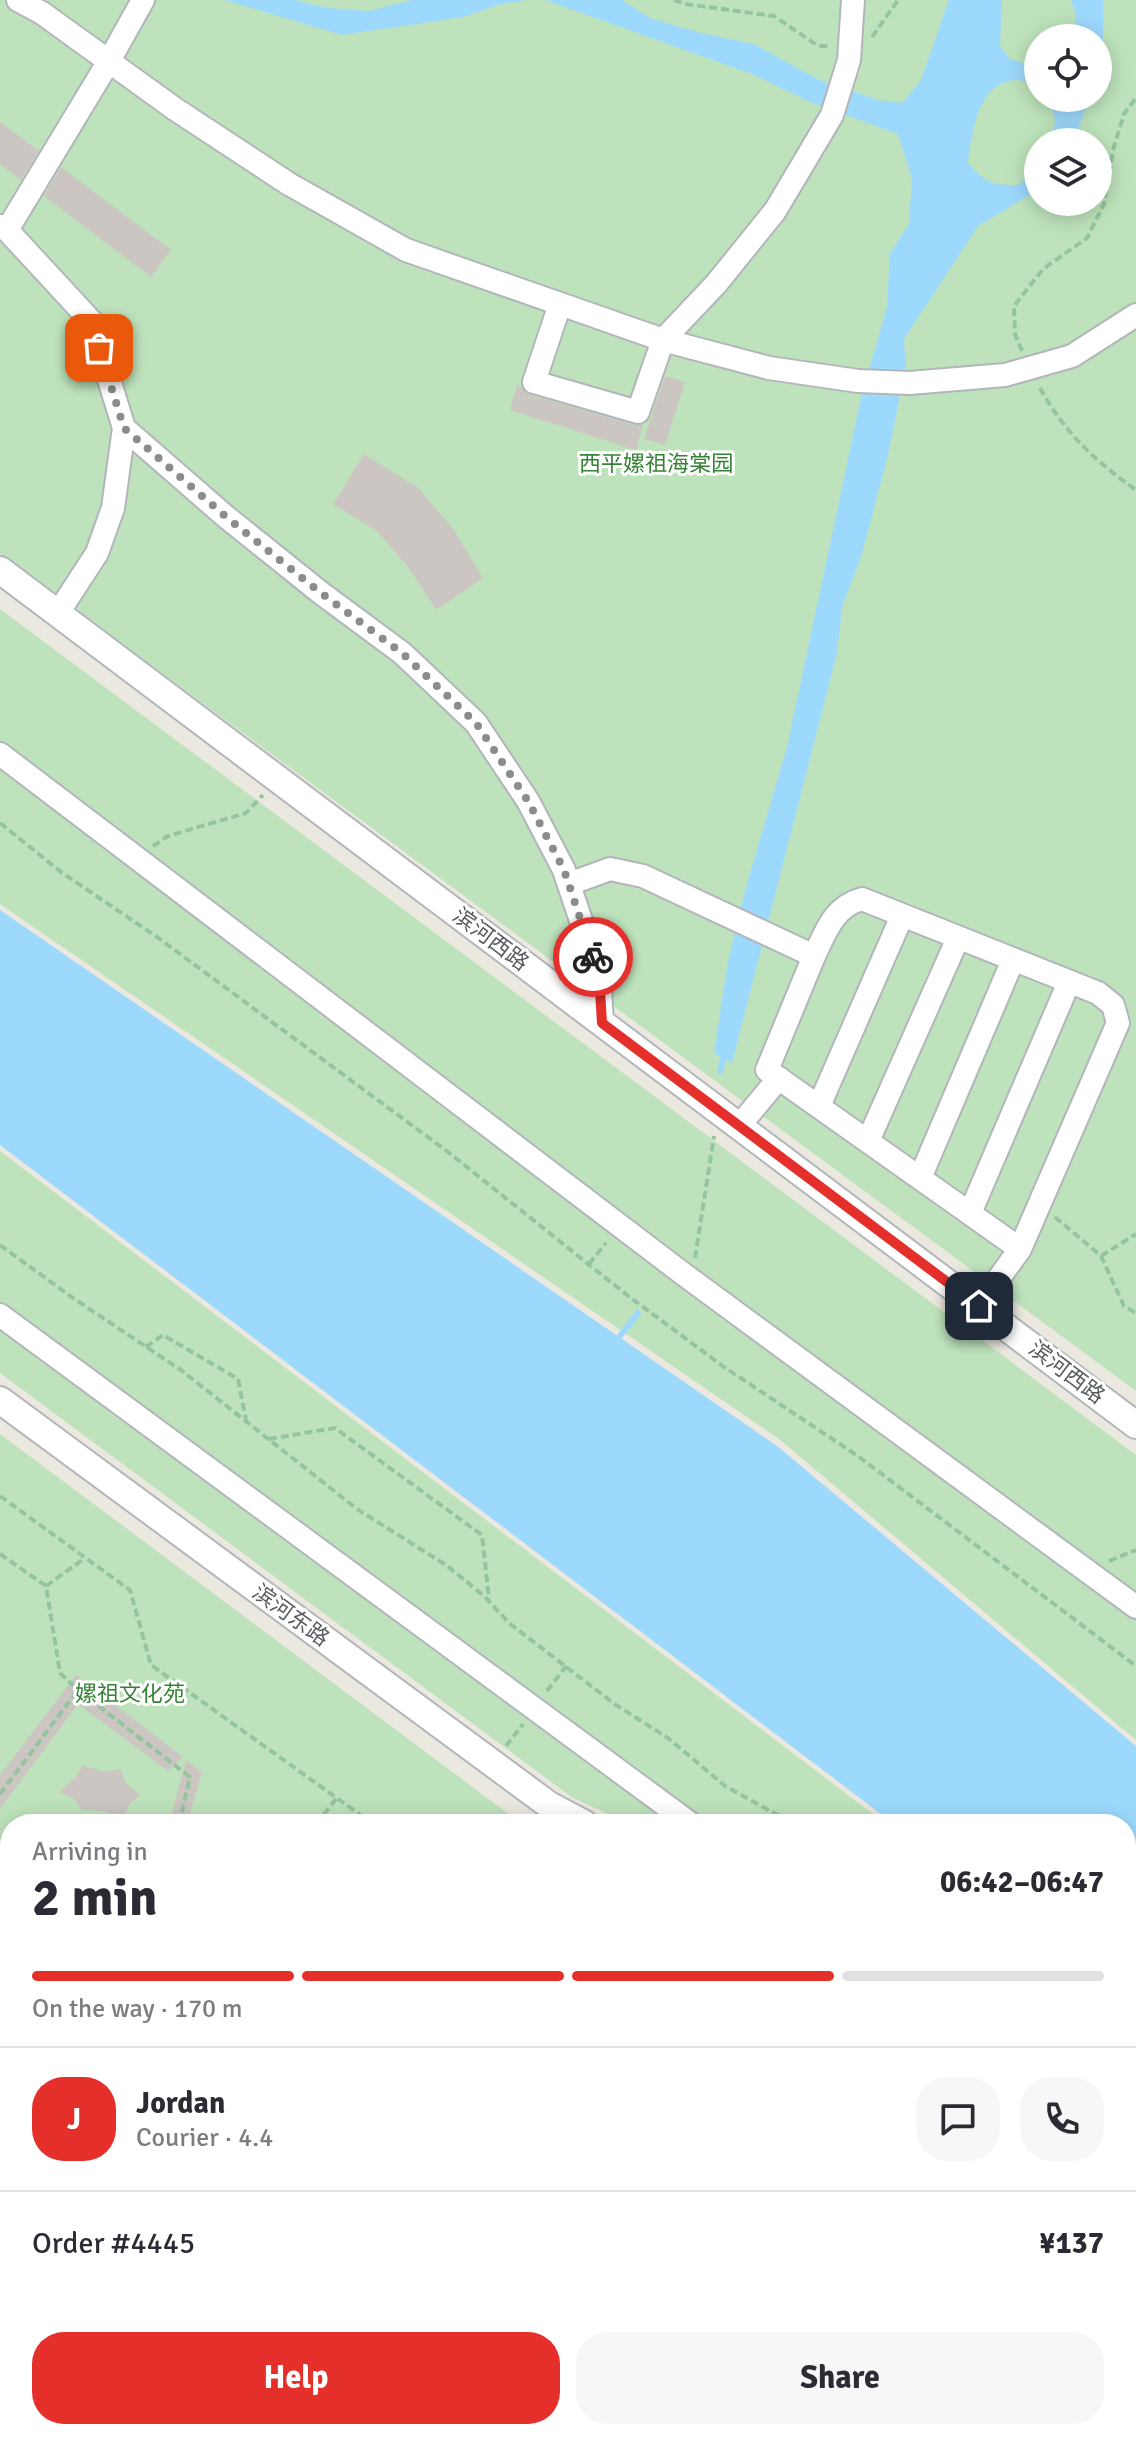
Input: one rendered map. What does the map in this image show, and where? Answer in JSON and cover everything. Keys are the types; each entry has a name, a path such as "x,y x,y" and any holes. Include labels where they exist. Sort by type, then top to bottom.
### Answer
{"street":[{"path":"18,0 42,13 175,109 289,184 406,250 663,340 769,368 858,381 910,383 1005,375 1072,356 1136,315"},
{"path":"58,613 97,553 113,508 124,428 91,321 3,228 109,61 143,0"},
{"path":"560,304 534,382 638,412 663,340 716,284 775,211 832,115 850,47 853,0"},
{"path":"124,428 237,526 402,653 476,723 528,801 569,884 599,974 602,1023"},
{"name":"滨河西路","path":"0,570 1136,1425"},
{"path":"0,754 686,1276 1136,1607"},
{"path":"569,884 610,869 643,876 814,956"},
{"path":"979,1306 1020,1249 1118,1023 1113,1005 1098,993 862,899 850,902 834,914 767,1070 1020,1249"},
{"path":"819,1106 902,916"},
{"path":"868,1141 958,938"},
{"path":"920,1178 1013,960"},
{"path":"970,1213 1069,982"},
{"path":"739,1126 779,1078"},
{"path":"0,1315 677,1814"},
{"name":"滨河东路","path":"0,1400 549,1805 566,1814"}],"path":[{"path":"674,0 774,16 818,46 850,47 871,38 898,0"},
{"path":"1136,98 1124,114 1113,150 1104,204 1087,238 1043,269 1014,306 1015,334 1056,418 1102,466 1136,490"},
{"path":"138,856 168,836 246,813 278,779"},
{"path":"0,823 61,872 157,937 448,1152 724,1367 858,1456 1136,1666"},
{"path":"686,1276 695,1257 718,1110"},
{"path":"1040,1204 1101,1256 1124,1306 1136,1313"},
{"path":"589,1264 620,1225"},
{"path":"1101,1256 1136,1234"},
{"path":"0,1245 181,1370 357,1509 446,1565 509,1623 616,1705 668,1738 725,1786 776,1814"},
{"path":"146,1347 163,1335 238,1379 246,1421"},
{"path":"269,1439 335,1428 482,1535 489,1602"},
{"path":"0,1496 130,1590 151,1665 359,1814"},
{"path":"1092,1574 1109,1560 1136,1550"},
{"path":"0,1554 46,1586 60,1673 190,1777 181,1814"},
{"path":"46,1586 85,1558"},
{"path":"0,1794 78,1690"},
{"path":"324,1814 337,1798"}],"green space":[{"name":"西平嫘祖海棠园","path":"0,0 1136,0 1136,1391 0,554"},
{"path":"0,609 1136,1455 1136,1740 779,1439 0,904"},
{"path":"0,1151 873,1814 609,1814 573,1798 0,1373"},
{"name":"嫘祖文化苑","path":"0,1434 509,1814 0,1814"}],"water":[{"path":"225,0 295,0 328,8 369,11 412,0 526,0 501,4 463,17 342,35"},
{"path":"545,0 622,0 650,18 754,44 819,80 878,100 902,103 921,80 949,0 1002,0 1000,46 1010,59 1024,64 1024,81 1002,83 984,100 975,125 968,163 990,182 1018,185 1024,180 1024,198 978,226 904,339 906,366 888,455 862,554 842,607 837,653 732,1063 714,1053 728,961 787,747 861,398 887,307 890,253 909,224 912,179 898,134 810,102 752,74"},
{"path":"1071,0 1103,0 1103,24 1075,24 1076,15"},
{"path":"1053,112 1084,112 1079,128 1054,128"},
{"path":"0,910 777,1446 1136,1746 1136,1814 881,1814 0,1145"}],"building":[{"path":"0,122 39,151 21,180 0,164"},
{"path":"61,167 171,250 151,277 44,196"},
{"path":"665,376 685,382 665,445 644,439"},
{"path":"517,384 530,395 643,425 636,450 510,410"},
{"path":"364,454 418,488 454,530 483,578 436,610 409,568 377,531 333,504"},
{"path":"76,1675 183,1757 168,1771 78,1704 0,1809 0,1775"},
{"path":"186,1760 202,1772 190,1814 172,1814"},
{"path":"83,1765 103,1772 120,1769 126,1783 140,1795 125,1814 82,1810 73,1798 59,1792 76,1777"}],"waterway":[{"path":"720,1071 725,1050"},
{"path":"613,1345 638,1313"}],"way so far":[{"path":"99,348 124,428 225,516 402,653 476,723 528,801 564,870 593,957"}],"route":[{"path":"593,957 599,974 602,1023 979,1306"}]}
